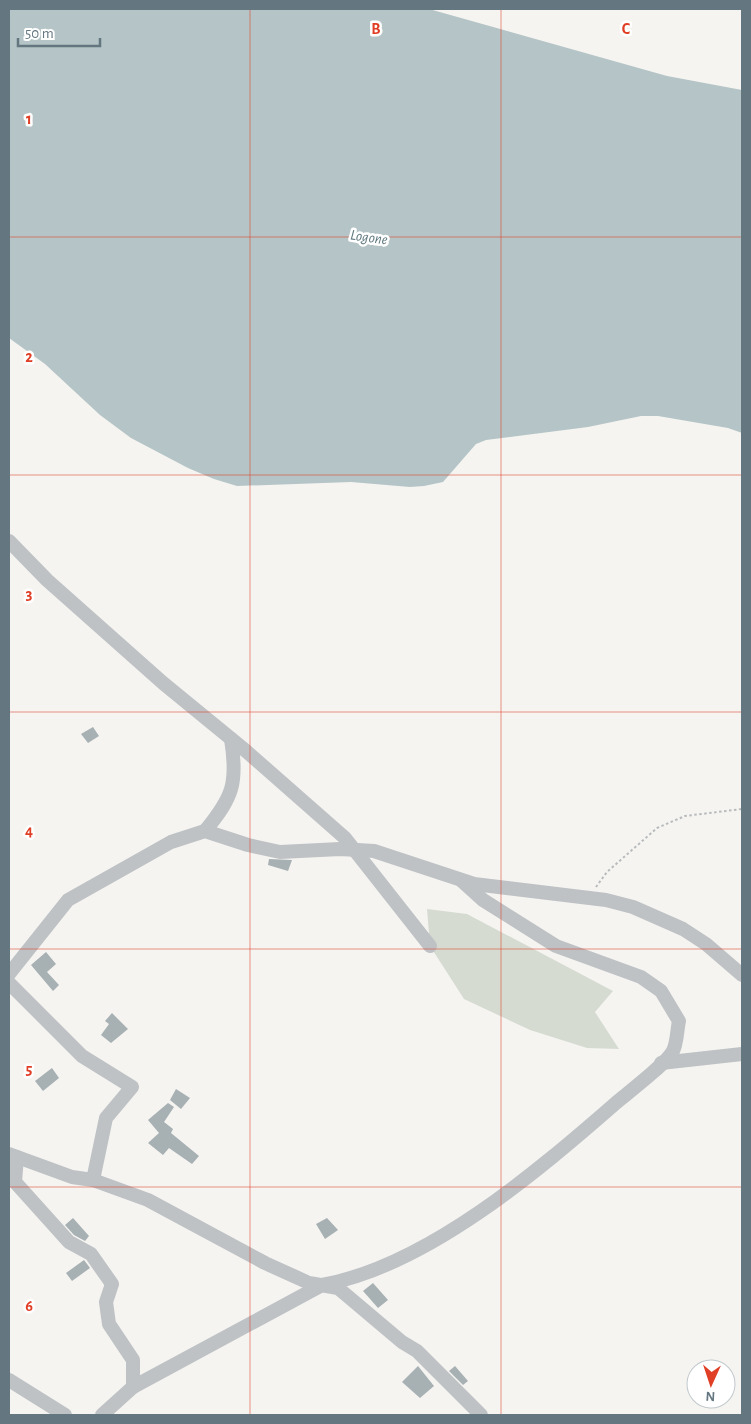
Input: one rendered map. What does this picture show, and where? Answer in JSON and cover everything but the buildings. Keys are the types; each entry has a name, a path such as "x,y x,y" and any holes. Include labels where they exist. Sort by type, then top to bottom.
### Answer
{"street":[{"path":"9,541 47,580 163,683 345,838 430,946"},
{"path":"9,974 68,900 171,842 205,830 223,809 233,790 235,768 231,739"},
{"path":"205,830 248,845 280,852 354,849 384,853 462,881 578,896 632,907 658,916 706,944 742,975"},
{"path":"102,1415 133,1387 322,1285 351,1280 391,1263 435,1238 493,1201 554,1157 673,1051 679,1021 661,991 641,977 556,946 483,900 462,881"},
{"path":"9,983 82,1056 132,1087 106,1118 94,1180"},
{"path":"661,1063 742,1054"},
{"path":"133,1387 132,1360 109,1324 106,1302 112,1284 91,1254 68,1242 15,1182 13,1156 72,1177 94,1180 148,1200 265,1263 309,1283 338,1288 402,1342 417,1351 481,1415"},
{"path":"9,1380 65,1415"}],"path":[{"path":"578,896 597,886 607,872 657,828 685,816 742,809"}],"shaded area":[{"path":"427,909 467,914 613,991 595,1012 619,1049 587,1048 530,1030 464,999 430,946"}],"water":[{"name":"Logone","path":"9,9 429,9 667,76 742,90 742,433 728,428 658,416 641,416 588,427 486,440 476,444 443,482 410,487 351,482 237,486 188,468 131,438 100,415 45,364 9,338"}]}
